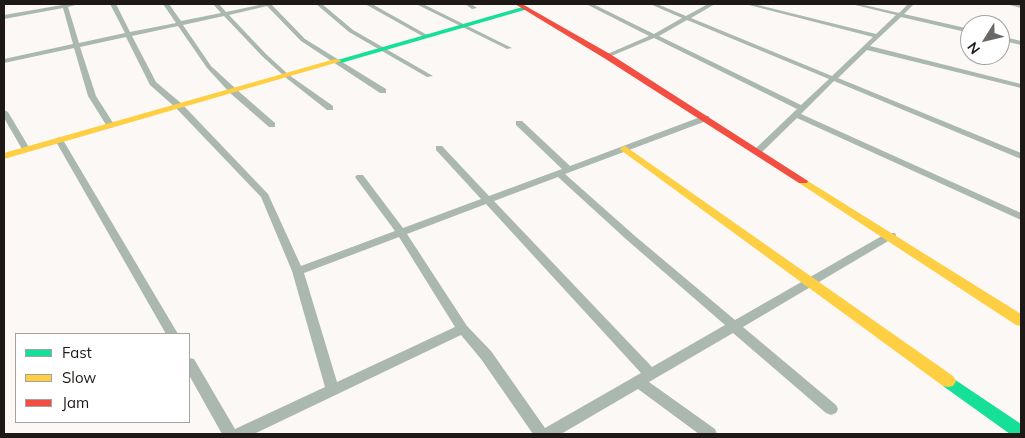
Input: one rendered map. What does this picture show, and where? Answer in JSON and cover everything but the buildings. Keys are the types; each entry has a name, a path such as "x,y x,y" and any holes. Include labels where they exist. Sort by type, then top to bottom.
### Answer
{"street":[{"path":"22,4 25,13"},
{"path":"4,16 76,4"},
{"path":"113,4 153,84 179,106 265,196 298,271 334,390"},
{"path":"166,4 209,67 272,125"},
{"path":"216,4 286,76 330,108"},
{"path":"4,61 269,4 303,40 383,91"},
{"path":"319,4 351,31 384,48 429,76"},
{"path":"368,4 426,36"},
{"path":"419,4 509,48"},
{"path":"468,4 474,8"},
{"path":"589,4 656,35 800,112 1021,217"},
{"path":"653,4 1021,156"},
{"path":"607,56 656,35 712,4"},
{"path":"748,4 876,36"},
{"path":"854,4 960,29"},
{"path":"758,151 876,36 912,4"},
{"path":"1010,4 1021,6"},
{"path":"64,6 92,96 110,126"},
{"path":"4,156 462,26 522,6 706,118 891,235 1021,321"},
{"path":"865,47 1021,86"},
{"path":"4,112 26,149"},
{"path":"298,271 706,118"},
{"path":"519,123 564,172 631,238 831,409"},
{"path":"59,140 171,333"},
{"path":"439,148 488,200 645,378 710,434"},
{"path":"625,149 1021,433"},
{"path":"360,178 400,232 463,329 486,355 541,434"},
{"path":"548,434 891,235"},
{"path":"239,434 463,329"},
{"path":"190,365 230,434"}],"traffic: fast":[{"path":"338,61 526,8"},
{"path":"948,381 1021,433"}],"traffic: slow":[{"path":"4,156 338,61"},
{"path":"625,149 948,381"},
{"path":"803,181 1021,321"}],"traffic: jam":[{"path":"518,4 607,56 803,181"}]}
